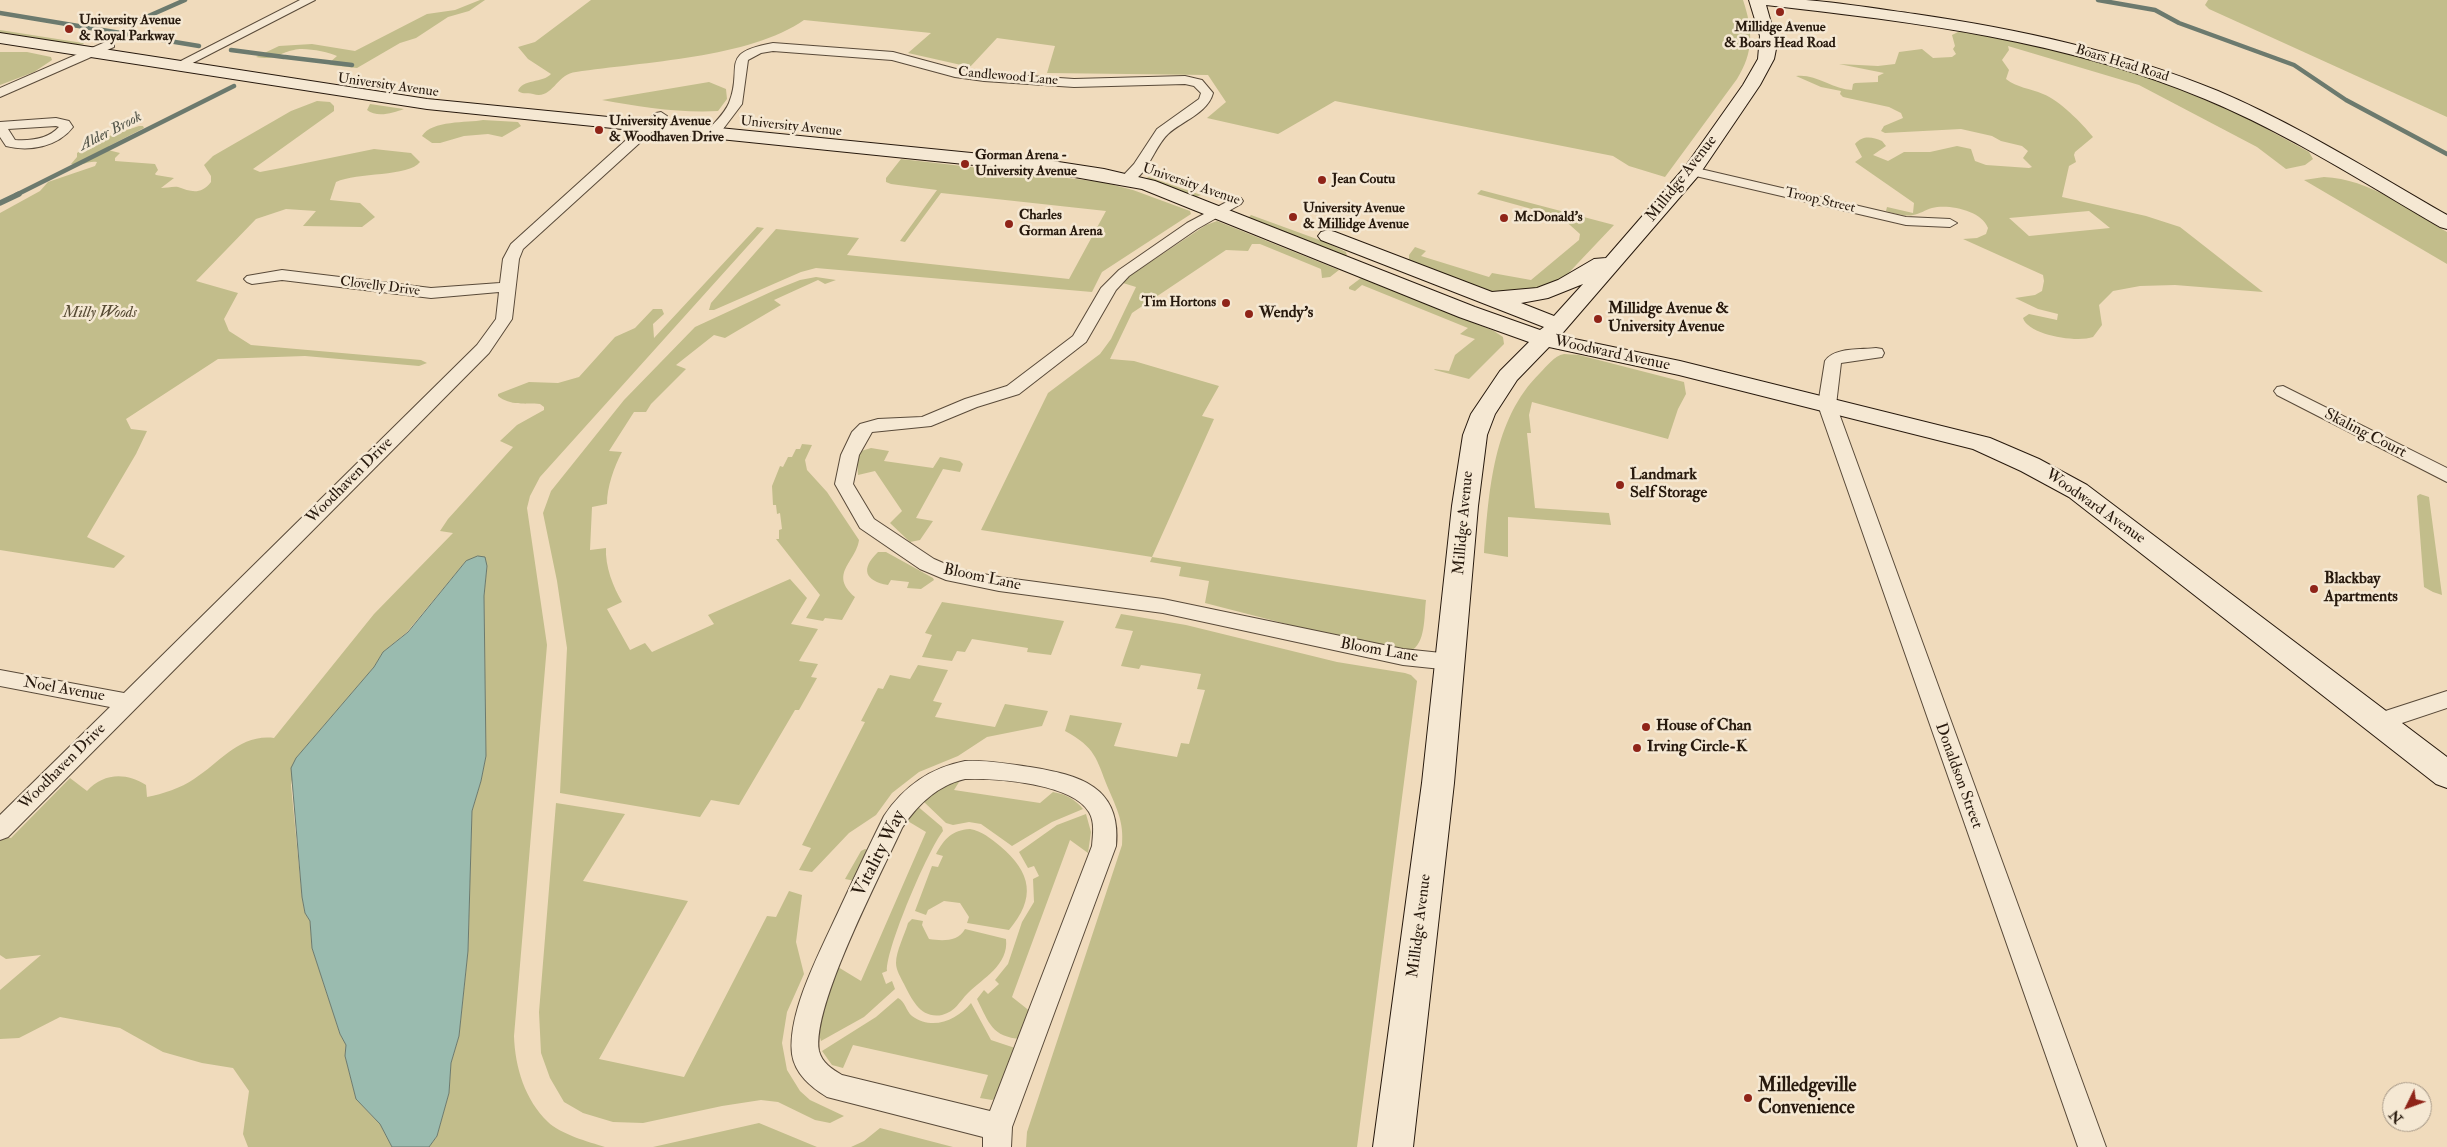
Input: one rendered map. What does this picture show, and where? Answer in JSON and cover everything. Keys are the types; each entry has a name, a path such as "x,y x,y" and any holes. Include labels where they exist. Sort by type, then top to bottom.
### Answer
{"main road":[{"name":"Millidge Avenue","path":"1393,1147 1451,662 1465,506 1475,435 1483,414 1508,376 1634,239 1692,171 1751,85 1766,59 1768,36 1757,0"},
{"name":"Boars Head Road","path":"1765,0 1990,29 2078,49 2150,71 2212,95 2271,123 2447,223"},
{"name":"University Avenue","path":"0,26 405,90 654,122"},
{"name":"University Avenue","path":"0,38 366,96 718,127 1052,167 1176,177"},
{"name":"University Avenue","path":"1132,173 1176,195 1467,312 1550,332"},
{"name":"University Avenue","path":"1211,191 1245,204"},
{"path":"1307,228 1463,288 1550,332"},
{"path":"1463,288 1511,297 1526,297 1550,292 1580,278 1634,239"},
{"name":"Woodward Avenue","path":"1550,332 1680,368 1980,443 2046,472 2110,515 2447,775"}],"street":[{"path":"177,66 310,2"},
{"path":"0,92 110,44"},
{"name":"Candlewood Lane","path":"718,127 738,98 738,70 742,61 756,50 773,46 893,56 955,73 984,78 1074,83 1185,80 1202,86 1208,96 1205,100 1162,132 1132,173"},
{"name":"Woodhaven Drive","path":"0,830 483,349 504,319 511,259 518,244 654,122"},
{"name":"Troop Street","path":"1692,171 1906,221 1950,223"},
{"name":"Bloom Lane","path":"1245,204 1217,212 1192,226 1124,272 1109,288 1080,339 1071,348 1013,390 971,403 925,422 878,424 866,428 861,432 850,455 844,484 867,522 885,537 927,564 953,575 999,584 1163,606 1403,657 1451,662"},
{"name":"Clovelly Drive","path":"252,279 282,275 431,293 508,287"},
{"path":"1827,405 1833,361 1840,356 1876,353"},
{"name":"Skaling Court","path":"2283,391 2447,476"},
{"name":"Donaldson Street","path":"1827,405 2092,1147"},
{"name":"Noel Avenue","path":"0,678 129,702"},
{"path":"2378,722 2447,699"},
{"name":"Vitality Way","path":"974,770 1061,781 1075,785 1092,798 1103,818 1106,832 1104,846 998,1137 878,1097 837,1087 818,1076 806,1056 805,1036 808,1014 830,959 892,823 901,808 928,785 958,772 974,770"}],"green space":[{"path":"480,0 485,0 469,11 448,17 416,38 400,43 357,68 330,65 329,63 337,56 310,50 298,49 269,58 256,57 279,46 312,44 355,51 427,14 455,10"},
{"path":"591,0 1743,0 1749,21 1750,41 1747,59 1737,79 1665,177 1629,166 1613,156 1335,101 1278,134 1207,118 1226,102 1208,75 1047,73 1055,46 997,38 970,67 908,53 931,33 804,20 781,33 726,51 576,72 564,77 550,90 540,95 518,91 520,87 543,79 551,74 528,59 518,47 535,42"},
{"path":"2208,0 2447,0 2447,117 2209,9 2205,5"},
{"path":"0,30 84,44 78,45 0,33"},
{"path":"1958,32 1981,32 2080,55 2153,78 2243,116 2309,152 2313,159 2305,165 2286,169 2257,147 2139,85 2008,46 2009,50 2002,60 2009,70 2006,79 2056,101 2077,119 2093,137 2075,152 2076,162 2069,166 2062,197 2146,216 2180,227 2263,292 2175,285 2140,286 2113,291 2099,305 2102,325 2093,337 2076,339 2054,336 2034,329 2023,318 2029,314 2057,320 2058,314 2038,309 2015,298 2035,295 2042,291 2043,275 1963,239 1977,238 1986,234 1988,228 1979,217 1963,210 1947,207 1932,208 1910,215 1886,211 1887,207 1913,213 1914,203 1855,162 1862,157 1855,144 1861,139 1871,138 1882,141 1886,146 1873,155 1888,161 1904,152 1930,152 1957,146 1971,149 1975,161 1986,165 2029,168 2032,167 2023,158 2028,151 2022,146 2001,141 1992,136 1961,129 1885,133 1881,131 1884,126 1903,118 1901,113 1889,107 1843,97 1840,94 1841,91 1821,87 1796,76 1810,77 1852,90 1855,83 1878,82 1878,76 1884,73 1839,64 1878,66 1895,64 1899,52 1922,49 1933,58 1952,57 1956,54 1953,49 1955,46 1952,35","holes":["2089,211 2110,228 2029,236 2009,218"]},
{"path":"0,52 27,52 51,57 52,60 34,72 0,85"},
{"path":"709,82 726,89 727,99 718,111 660,109 602,100"},
{"name":"Milly Woods","path":"317,101 330,102 334,106 334,111 253,169 260,172 374,149 411,153 420,162 414,167 405,170 336,182 330,200 360,203 375,217 362,227 303,226 316,211 286,209 256,219 196,281 238,293 224,319 229,331 251,345 421,360 427,363 419,366 305,356 218,359 126,419 131,429 147,431 136,454 87,537 125,556 114,568 0,550 0,213 40,191 48,182 95,166 97,162 71,164 77,157 77,153 97,140 139,126 144,128 109,146 108,150 120,153 115,158 115,161 155,164 158,170 156,175 174,178 161,188 176,187 199,191 211,182 211,176 204,165 213,156 291,111"},
{"path":"370,104 404,109 390,113 375,114 367,110"},
{"path":"483,120 518,122 521,126 502,137 488,134 464,136 440,143 432,143 422,136 427,131 441,125"},
{"path":"901,159 1102,182 1133,190 1190,211 1191,214 1102,272 1092,292 816,268 801,272 714,310 709,310 711,303 776,229 859,238 847,255 1069,279 1106,211 941,193 905,242 900,241 937,190 886,182 886,178"},
{"path":"1149,177 1201,195 1196,197 1149,181 1146,178"},
{"path":"2324,177 2341,179 2373,189 2404,205 2447,232 2447,264 2304,180"},
{"path":"1481,190 1614,225 1560,282 1538,290 1492,292 1409,263 1409,255 1415,247 1426,251 1421,256 1489,277 1492,273 1531,280 1579,240 1580,234 1561,217 1477,194"},
{"path":"1251,215 1325,242 1346,252 1347,256 1252,219 1249,217"},
{"path":"1217,221 1339,270 1330,277 1322,278 1321,269 1260,244 1252,244 1248,251 1226,250 1132,313 1110,359 1134,361 1219,386 1202,416 1214,419 1152,557 981,530 1048,393 1100,354 1111,339 1136,287 1123,283 1125,279 1206,225"},
{"path":"757,227 764,228 540,477 530,496 527,508 547,645 514,1036 516,1059 527,1093 533,1104 548,1122 575,1137 605,1147 429,1147 437,1136 449,1093 451,1063 459,1036 468,951 472,811 486,756 484,596 487,566 466,561 407,632 383,652 374,667 296,758 291,785 302,897 305,913 310,921 312,948 340,1034 346,1045 345,1056 356,1099 380,1124 392,1147 248,1147 243,1134 249,1091 233,1068 202,1063 163,1052 120,1028 60,1017 19,1038 0,1039 0,990 41,955 6,959 0,955 0,837 11,838 70,778 87,791 93,785 107,778 123,776 146,785 147,797 172,790 189,782 240,745 251,740 274,738 374,614 453,533 440,531 448,519 513,447 500,441 517,425 544,410 544,407 540,404 513,403 498,396 498,394 529,382 558,383 579,377 615,337 635,328 653,309 662,309 664,314 653,324 654,338"},
{"path":"816,277 836,280 825,284 818,280 774,300 781,305 725,338 714,335 676,365 686,369 651,404 646,412 634,412 609,451 622,452 612,477 607,504 592,507 590,550 606,548 610,576 622,602 607,609 630,650 645,643 652,652 714,624 708,615 790,579 807,598 791,624 818,629 799,661 818,664 811,677 817,678 799,710 795,710 739,805 711,800 700,817 560,793 567,648 557,581 543,513 551,491 624,400 695,327 775,290 800,280"},
{"path":"1361,278 1494,331 1503,337 1504,344 1469,379 1435,370 1449,371 1455,355 1475,339 1460,334 1468,328 1362,285 1355,291 1349,289"},
{"path":"1564,354 1579,355 1684,382 1686,394 1678,409 1668,439 1532,402 1529,415 1531,433 1527,433 1535,508 1609,513 1611,525 1508,517 1508,557 1484,553 1488,505 1496,457 1503,434 1512,412 1524,391 1551,362"},
{"path":"802,444 812,445 805,460 807,470 827,492 859,540 844,575 847,589 855,597 842,620 825,618 823,621 806,618 820,595 776,539 779,539 779,530 782,529 780,513 777,514 776,505 773,505 772,486 780,466 783,467 788,457 792,457 796,449 800,449"},
{"path":"871,448 889,451 884,461 933,468 940,457 960,461 963,464 960,472 943,469 916,518 933,521 920,540 910,542 890,523 902,511 875,471 858,475 857,460 861,451"},
{"path":"2420,494 2429,497 2442,595 2424,587 2417,496"},
{"path":"878,552 886,552 934,580 921,589 907,588 909,582 891,580 888,585 874,581 867,569 872,558"},
{"path":"1152,557 1426,600 1422,636 1415,648 1410,651 1337,637 1205,603 1209,581 1179,576 1181,567 1150,562"},
{"path":"942,602 1064,621 1051,655 1027,652 1028,648 972,639 965,652 957,651 952,661 922,657 932,635 925,633"},
{"path":"1121,614 1186,625 1337,662 1405,673 1411,675 1417,681 1357,1147 1026,1147 1027,1132 1122,845 1122,829 1119,816 1094,755 1083,743 1065,731 1070,715 1122,723 1114,746 1177,757 1181,743 1189,744 1205,690 1197,689 1201,674 1141,665 1139,669 1121,666 1133,631 1115,628"},
{"path":"918,665 948,670 933,701 942,703 935,717 995,727 1005,704 1048,711 1042,726 987,737 958,756 919,772 892,793 876,815 849,833 812,872 799,870 811,848 802,845 865,722 861,721 878,688 883,689 890,675 910,679"},
{"path":"961,779 954,790 1040,803 1053,792 1070,798 1083,809 1052,822 1012,846 981,824 969,822 953,825 946,823 924,802 929,793"},
{"path":"556,803 625,814 583,881 688,901 599,1059 684,1077 767,916 776,917 789,891 802,895 796,942 804,974 787,1012 782,1043 787,1070 800,1091 810,1100 844,1116 830,1123 815,1120 778,1102 761,1100 722,1106 643,1123 613,1122 583,1113 564,1102 550,1078 541,1053 539,1012"},
{"path":"916,805 942,827 943,831 918,878 893,942 887,971 882,973 886,984 892,981 895,989 864,1017 821,1041 820,1025 822,1015 838,967 861,981 926,832 906,820"},
{"path":"1086,814 1091,832 1088,853 1070,840 1012,997 1031,1012 1021,1039 1011,1038 997,1032 989,1022 977,999 984,990 988,994 999,984 995,980 1008,964 1022,922 1034,902 1033,879 1039,876 1034,866 1028,868 1019,852 1057,825"},
{"path":"970,829 982,833 1000,846 1019,866 1024,876 1027,886 1023,907 1009,930 967,923 969,917 960,903 944,901 928,910 926,915 915,911 932,866 938,867 943,856 936,854 942,844 953,833"},
{"path":"868,850 855,881 845,879 861,851"},
{"path":"912,919 923,921 922,925 929,939 944,940 954,938 965,929 1006,939 1006,948 1003,956 994,970 968,993 954,1009 942,1015 928,1014 918,1007 910,996 897,968 896,958 899,948 908,923"},
{"path":"898,998 912,1016 928,1023 952,1019 971,1003 991,1040 1018,1049 996,1098 992,1100 980,1098 988,1075 853,1045 843,1068 832,1065 822,1051 876,1017"},
{"path":"759,1123 817,1147 653,1147"},
{"path":"880,1128 953,1147 851,1147 864,1141"}],"water":[{"path":"478,556 485,557 487,566 484,596 486,756 472,811 468,951 459,1036 451,1063 449,1093 437,1136 429,1147 392,1147 380,1124 356,1099 345,1056 346,1045 340,1034 312,948 310,921 305,913 302,897 291,768 296,758 374,667 383,652 408,632 466,561"}],"waterway":[{"path":"135,22 185,0"},
{"path":"2098,0 2155,10 2179,23 2294,65 2346,100 2447,154"},
{"name":"Alder Brook","path":"0,13 199,46"},
{"name":"Alder Brook","path":"231,50 284,57"},
{"path":"285,57 352,65"},
{"name":"Alder Brook","path":"16,195 234,86"},
{"name":"Alder Brook","path":"0,203 19,194"}],"place":[{"name":"Millidge Avenue & Boars Head Road","path":"1780,12"},
{"name":"University Avenue & Royal Parkway","path":"69,29"},
{"name":"University Avenue & Woodhaven Drive","path":"599,130"},
{"name":"Gorman Arena - University Avenue","path":"965,164"},
{"name":"Jean Coutu","path":"1322,180"},
{"name":"University Avenue & Millidge Avenue","path":"1293,217"},
{"name":"McDonald's","path":"1504,218"},
{"name":"Charles Gorman Arena","path":"1009,224"},
{"name":"Tim Hortons","path":"1226,303"},
{"name":"Wendy's","path":"1249,314"},
{"name":"Millidge Avenue & University Avenue","path":"1598,319"},
{"name":"Landmark Self Storage","path":"1620,485"},
{"name":"Blackbay Apartments","path":"2314,589"},
{"name":"House of Chan","path":"1646,727"},
{"name":"Irving Circle-K","path":"1637,748"},
{"name":"Milledgeville Convenience","path":"1748,1098"}]}
